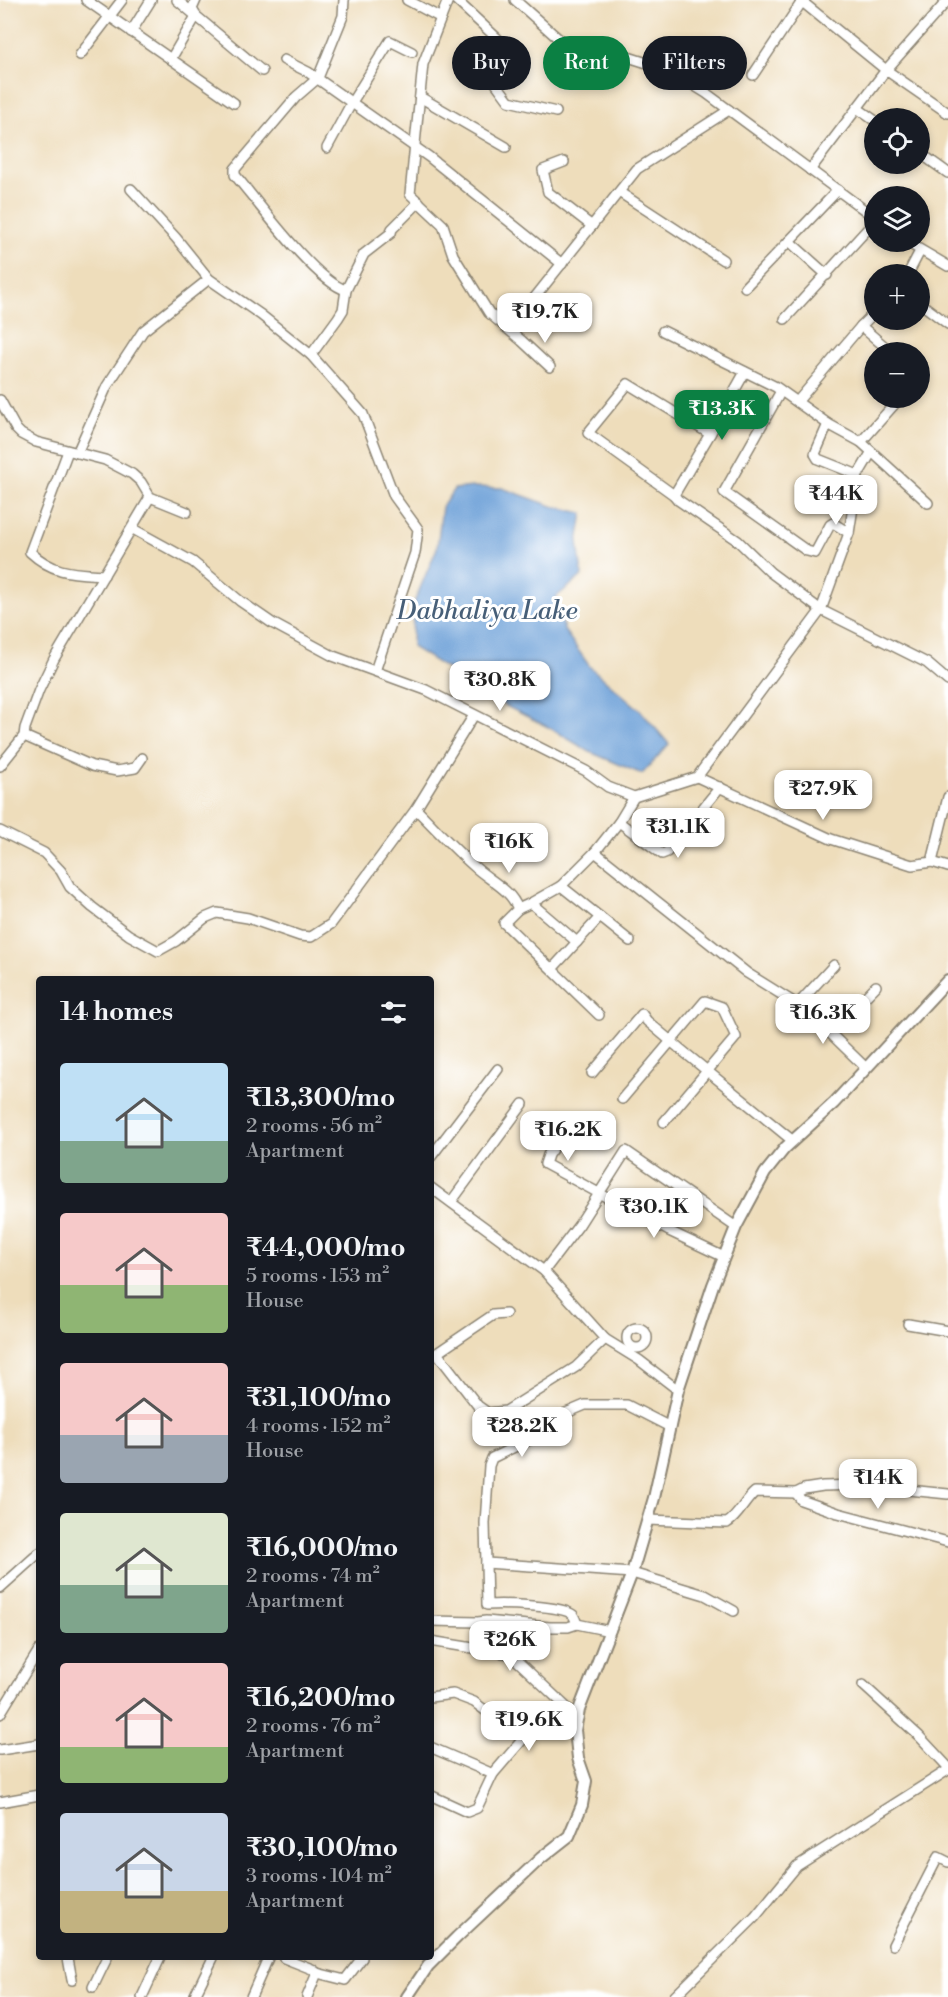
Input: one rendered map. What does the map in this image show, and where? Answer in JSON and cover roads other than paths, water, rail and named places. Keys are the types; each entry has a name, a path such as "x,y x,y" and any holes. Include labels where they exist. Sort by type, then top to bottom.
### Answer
{"street":[{"path":"86,0 234,103"},
{"path":"80,55 122,0"},
{"path":"131,32 151,0"},
{"path":"177,0 262,71"},
{"path":"196,0 192,9 196,16"},
{"path":"344,0 343,16 318,78 296,97 235,169 236,175 299,252 336,288 346,290"},
{"path":"407,0 441,18"},
{"path":"448,0 423,64 410,194 443,225 453,255 489,313 550,367"},
{"path":"456,0 500,41 500,55 489,74 509,101 556,112"},
{"path":"515,0 555,36"},
{"path":"753,75 802,0 832,28 886,70 948,113"},
{"path":"810,170 886,70 948,0"},
{"path":"171,59 196,16"},
{"path":"327,148 390,41 412,52"},
{"path":"630,58 669,70 729,110 864,212"},
{"path":"284,60 318,78 429,157 562,264"},
{"path":"420,97 506,147"},
{"path":"857,108 864,113"},
{"path":"532,301 637,170 729,110"},
{"path":"930,160 948,173"},
{"path":"564,162 543,171 548,192 592,226"},
{"path":"130,189 176,238 209,279 261,315 311,355 363,414 394,496 418,529 416,553 375,671"},
{"path":"745,287 838,190"},
{"path":"619,192 723,260"},
{"path":"311,355 343,310 346,290 364,254 391,233 392,229 419,202"},
{"path":"785,320 864,231"},
{"path":"789,241 826,274"},
{"path":"923,252 948,266"},
{"path":"104,575 67,573 55,569 30,552 72,452 107,386 143,331 209,279"},
{"path":"930,310 948,324"},
{"path":"797,402 864,323"},
{"path":"861,326 879,342"},
{"path":"663,331 782,391 828,424 861,442 928,502"},
{"path":"674,495 745,372"},
{"path":"710,434 628,384 588,433 738,541 770,572 821,610 927,663 948,681"},
{"path":"782,391 724,492 807,551 814,553 833,523 849,533"},
{"path":"0,400 21,434 36,442 105,460 132,474 141,482 150,497 187,512"},
{"path":"861,442 891,408"},
{"path":"828,424 815,454 818,459 858,476"},
{"path":"132,529 193,562 240,601 272,623 333,656 426,690 586,771 608,787 634,797 697,777 821,610 849,533 858,476 871,453"},
{"path":"0,766 24,736 39,690 54,659 150,497"},
{"path":"0,831 44,853 61,871 70,887 92,907 129,935 159,951 205,918 217,913 248,918 300,936 311,937 331,924 416,809 474,715"},
{"path":"24,736 92,766 117,771 135,768 142,758"},
{"path":"697,777 831,839 912,864 932,862 948,867"},
{"path":"619,822 662,854 667,852 720,788"},
{"path":"598,1015 504,923 518,909 561,886 595,852 619,822 634,797"},
{"path":"932,862 948,797"},
{"path":"416,809 476,869 503,887 515,901 518,909"},
{"path":"595,852 747,974 795,1003 799,1003 866,1068"},
{"path":"561,886 630,941"},
{"path":"531,903 577,942"},
{"path":"552,969 600,917"},
{"path":"799,1003 834,965"},
{"path":"434,1956 541,1858 569,1836 582,1805 586,1781 578,1758 575,1730 578,1718 632,1573 678,1390 736,1227 765,1173 793,1141 834,1103 948,980"},
{"path":"830,1033 876,986"},
{"path":"622,1100 705,1001 722,1007 736,1037 664,1122"},
{"path":"592,1073 642,1014 670,1041 793,1141"},
{"path":"434,1153 498,1069"},
{"path":"451,1202 523,1104"},
{"path":"572,1121 548,1155 545,1164 669,1231 724,1257"},
{"path":"544,1271 579,1225 626,1151 736,1227"},
{"path":"434,1190 544,1271 605,1339 639,1360 678,1390"},
{"path":"506,1314 493,1315 438,1353 478,1406 488,1413 506,1411 576,1367 605,1339"},
{"path":"908,1324 948,1331"},
{"path":"578,1624 572,1615 564,1611 537,1607 487,1605 485,1523 489,1466 492,1458 537,1436 566,1413 585,1405 627,1405 670,1427"},
{"path":"647,1520 727,1523 733,1520 745,1500 755,1492 796,1493 804,1489 823,1486 860,1485 948,1494"},
{"path":"796,1493 801,1500 838,1513 948,1542"},
{"path":"0,1588 36,1556"},
{"path":"486,1563 632,1573 705,1595 734,1611"},
{"path":"434,1622 486,1621 550,1627 568,1627 578,1624 610,1630"},
{"path":"434,1642 510,1654 578,1718"},
{"path":"0,1714 36,1655"},
{"path":"674,1997 755,1917 797,1866 948,1768 919,1736 863,1685"},
{"path":"434,1696 453,1694 474,1702 523,1738 493,1774 477,1808 467,1812 434,1797"},
{"path":"0,1750 36,1744"},
{"path":"434,1749 493,1774"},
{"path":"0,1802 36,1796"},
{"path":"893,1945 938,1857 948,1862"},
{"path":"68,1960 72,1980"},
{"path":"93,1987 106,1960"},
{"path":"142,1997 159,1960"},
{"path":"194,1997 212,1960"},
{"path":"251,1997 267,1960"},
{"path":"289,1960 317,1973 345,1980 360,1960"},
{"path":"407,1997 430,1960"},
{"path":"307,1997 317,1973"}],"water":[{"name":"Dabhaliya Lake","path":"502,488 552,506 583,513 578,542 582,576 556,597 564,630 590,667 640,710 669,744 642,774 590,752 550,728 506,706 412,647 413,605 437,548 442,507 454,489"}]}
